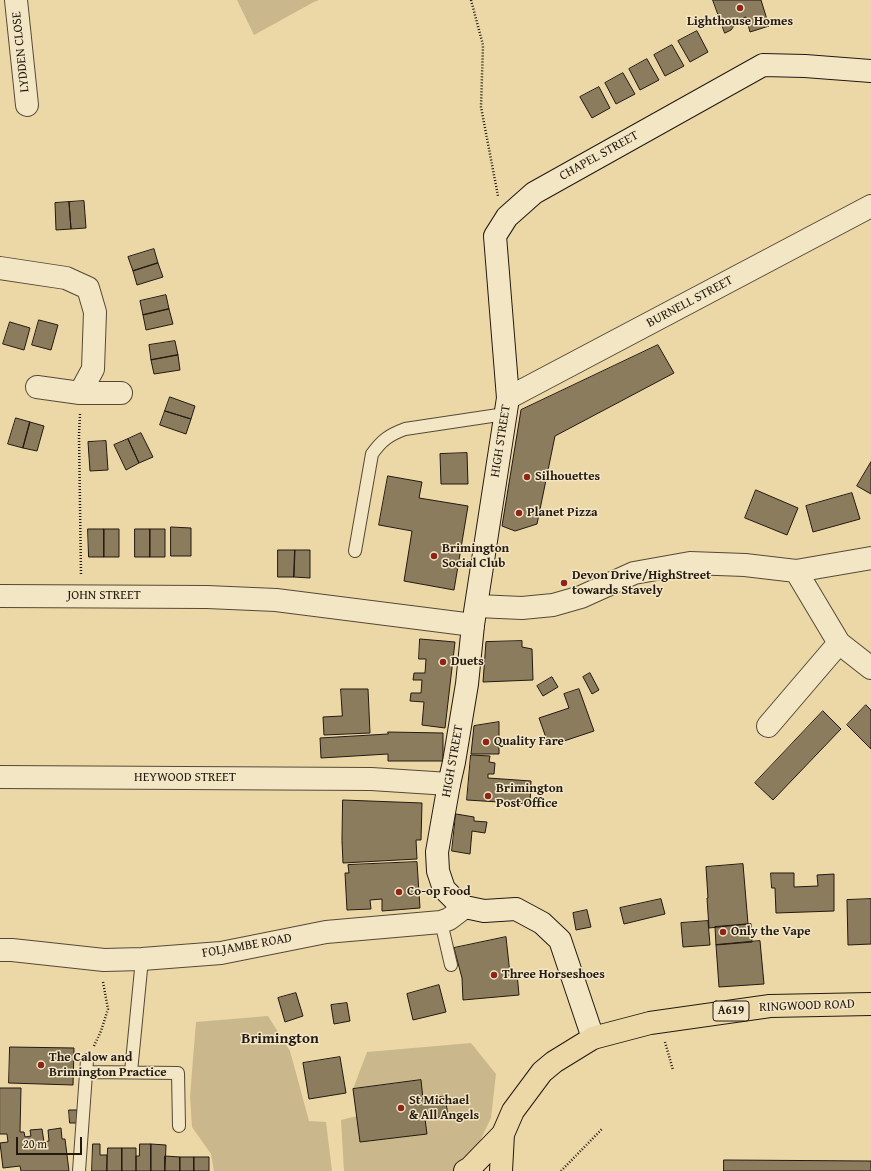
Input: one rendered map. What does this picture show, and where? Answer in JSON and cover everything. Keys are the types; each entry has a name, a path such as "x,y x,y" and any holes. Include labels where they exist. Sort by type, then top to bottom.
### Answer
{"highway":[{"name":"RINGWOOD ROAD","path":"501,1171 503,1134 513,1111 542,1072 554,1062 594,1038 650,1023 770,1006 871,1004"},
{"name":"RINGWOOD ROAD","path":"465,1171 470,1168 503,1134"}],"street":[{"name":"LYDDEN CLOSE","path":"16,0 27,105"},
{"name":"CHAPEL STREET","path":"507,406 495,236 507,217 534,193 763,66 805,66 871,71"},
{"name":"BURNELL STREET","path":"507,406 871,206"},
{"path":"0,268 66,278 88,288 96,312 93,369 80,393"},
{"path":"37,388 80,393 121,393"},
{"name":"HIGH STREET","path":"507,406 475,616 467,684 454,762 448,784 436,852 438,871 444,889 456,901 465,907 484,911 516,909 542,923 560,940 594,1038"},
{"path":"475,616 522,608 553,605 581,596 634,573 690,563 745,565 796,571 871,558"},
{"path":"796,571 839,642 871,668"},
{"name":"JOHN STREET","path":"0,596 207,597 276,600 475,616"},
{"path":"768,726 839,642"},
{"name":"HEYWOOD STREET","path":"0,777 371,779 448,784"},
{"name":"FOLJAMBE ROAD","path":"0,950 104,960 142,959 221,953 326,932 440,922 449,919 465,907"}],"lane":[{"path":"355,551 372,454 381,442 393,433 404,429 507,406"},
{"path":"440,922 451,965"},
{"path":"131,1072 142,959"},
{"path":"79,1171 86,1066 131,1072 178,1073 179,1126"}],"path":[{"path":"471,0 483,45 481,107 497,194 507,217"},
{"path":"80,393 79,436 81,596"},
{"path":"86,1066 101,1031 108,1009 103,986"},
{"path":"668,1052 673,1070"},
{"path":"561,1171 602,1129"}],"shaded area":[{"path":"237,0 319,0 254,35"},
{"path":"268,1016 290,1051 309,1121 326,1122 332,1171 214,1171 211,1154 192,1127 190,1096 196,1022"},
{"path":"471,1043 496,1074 491,1118 476,1149 457,1171 344,1171 341,1120 357,1116 353,1089 367,1052"}],"building":[{"name":"Lighthouse Homes","path":"713,0 761,0 769,26 750,32 746,17 739,19 731,30 725,33"},
{"path":"697,31 708,52 690,62 678,41"},
{"path":"672,45 684,66 665,76 654,55"},
{"path":"647,59 659,80 640,90 629,69"},
{"path":"623,73 635,94 616,104 605,83"},
{"path":"599,87 610,108 592,118 580,97"},
{"path":"84,201 86,228 71,229 69,202"},
{"path":"69,202 71,229 56,230 55,203"},
{"path":"154,249 158,263 133,271 128,257"},
{"path":"158,263 163,277 137,285 133,271"},
{"path":"166,295 169,309 143,315 140,301"},
{"path":"169,309 173,324 146,330 143,315"},
{"path":"39,320 58,325 51,350 32,345"},
{"path":"10,322 30,328 24,350 3,344"},
{"path":"175,341 178,355 151,360 149,345"},
{"path":"658,345 674,373 555,436 537,524 515,531 502,526 521,410"},
{"path":"178,355 180,370 154,374 151,360"},
{"path":"170,397 195,406 191,419 165,411"},
{"path":"165,411 191,419 186,434 160,425"},
{"path":"16,418 30,422 23,448 8,444"},
{"path":"30,422 44,426 37,451 23,448"},
{"path":"141,433 153,457 139,463 128,439"},
{"path":"128,439 139,463 126,470 114,445"},
{"path":"106,441 108,470 90,471 88,442"},
{"path":"467,453 468,484 441,484 440,454"},
{"path":"871,462 871,494 857,486"},
{"name":"Brimington Social Club","path":"388,476 422,482 419,498 468,506 454,590 404,581 412,531 379,525"},
{"path":"756,490 798,508 787,535 745,518"},
{"path":"852,493 860,519 813,532 806,506"},
{"path":"171,527 191,528 191,556 171,556"},
{"path":"88,529 104,529 104,557 89,557"},
{"path":"104,529 119,529 119,557 104,557"},
{"path":"135,529 150,529 150,557 135,557"},
{"path":"150,529 165,529 165,557 150,557"},
{"path":"278,550 295,550 294,577 278,577"},
{"path":"295,550 310,550 310,578 294,577"},
{"path":"420,639 455,642 445,728 422,725 424,702 410,701 411,693 421,693 422,680 413,680 414,673 425,673 426,659 419,659"},
{"path":"522,641 522,647 532,649 533,680 483,682 486,642"},
{"path":"590,673 599,690 592,694 583,677"},
{"path":"552,677 558,687 543,696 537,686"},
{"path":"341,689 368,689 370,733 324,735 323,717 342,716"},
{"path":"579,689 594,731 549,746 539,718 569,708 564,694"},
{"path":"866,705 871,710 871,749 847,725"},
{"path":"823,711 841,729 773,800 755,783"},
{"path":"499,722 499,754 471,754 474,726"},
{"path":"388,732 443,733 443,761 388,761 388,754 321,758 320,738 388,734"},
{"path":"471,755 490,756 489,762 495,763 494,774 488,774 488,778 531,781 530,804 467,800"},
{"path":"343,800 422,803 421,840 416,840 417,859 343,863"},
{"path":"456,814 474,817 474,821 487,822 485,833 472,831 470,854 452,851"},
{"path":"417,862 420,908 382,911 382,899 370,900 371,909 347,910 345,873 349,873 348,865"},
{"path":"743,864 748,924 709,928 706,867"},
{"path":"771,873 794,873 794,887 818,886 817,875 834,874 834,911 776,913 775,888 772,888"},
{"path":"661,899 665,914 624,924 620,908"},
{"path":"871,899 871,944 848,945 847,900"},
{"path":"587,910 591,927 576,930 573,913"},
{"path":"708,921 710,945 683,947 681,923"},
{"path":"751,924 752,942 716,945 715,927"},
{"path":"506,937 510,974 517,973 519,995 463,1000 462,978 454,948"},
{"path":"760,941 764,984 719,987 716,945"},
{"path":"439,985 446,1012 413,1020 407,994"},
{"path":"296,993 303,1016 285,1022 278,998"},
{"path":"347,1003 350,1021 334,1024 331,1005"},
{"name":"The Calow and Brimington Practice","path":"10,1047 74,1048 73,1085 9,1083"},
{"path":"340,1057 346,1093 309,1099 303,1063"},
{"name":"St Michael & All Angels","path":"421,1080 423,1099 445,1096 448,1116 425,1119 427,1134 360,1142 353,1089"},
{"path":"0,1088 21,1088 20,1132 24,1132 25,1137 31,1136 30,1130 42,1129 44,1142 49,1141 48,1130 61,1128 62,1139 65,1139 69,1171 21,1171 20,1166 3,1168 0,1143 8,1142 7,1134 0,1134"},
{"path":"69,1110 77,1110 78,1123 70,1123"},
{"path":"93,1144 100,1144 100,1155 107,1155 107,1171 92,1171"},
{"path":"140,1144 151,1144 151,1171 136,1171 136,1156 139,1156"},
{"path":"151,1144 166,1145 165,1171 151,1171"},
{"path":"108,1148 122,1148 122,1171 107,1171"},
{"path":"122,1148 136,1148 136,1171 122,1171"},
{"path":"165,1156 180,1157 180,1171 165,1171"},
{"path":"180,1157 194,1157 194,1171 180,1171"},
{"path":"194,1157 209,1157 209,1171 194,1171"},
{"path":"724,1160 871,1161 871,1171 724,1171"}],"place":[{"name":"Lighthouse Homes","path":"740,8"},
{"name":"Silhouettes","path":"527,477"},
{"name":"Planet Pizza","path":"519,513"},
{"name":"Brimington Social Club","path":"434,556"},
{"name":"Devon Drive/HighStreet towards Stavely","path":"564,583"},
{"name":"Duets","path":"443,662"},
{"name":"Quality Fare","path":"486,742"},
{"name":"Brimington Post Office","path":"488,796"},
{"name":"Co-op Food","path":"399,892"},
{"name":"Only the Vape","path":"723,932"},
{"name":"Three Horseshoes","path":"494,975"},
{"name":"The Calow and Brimington Practice","path":"41,1065"},
{"name":"St Michael & All Angels","path":"401,1108"}],"district":[{"name":"Brimington","path":"280,1039"}]}
